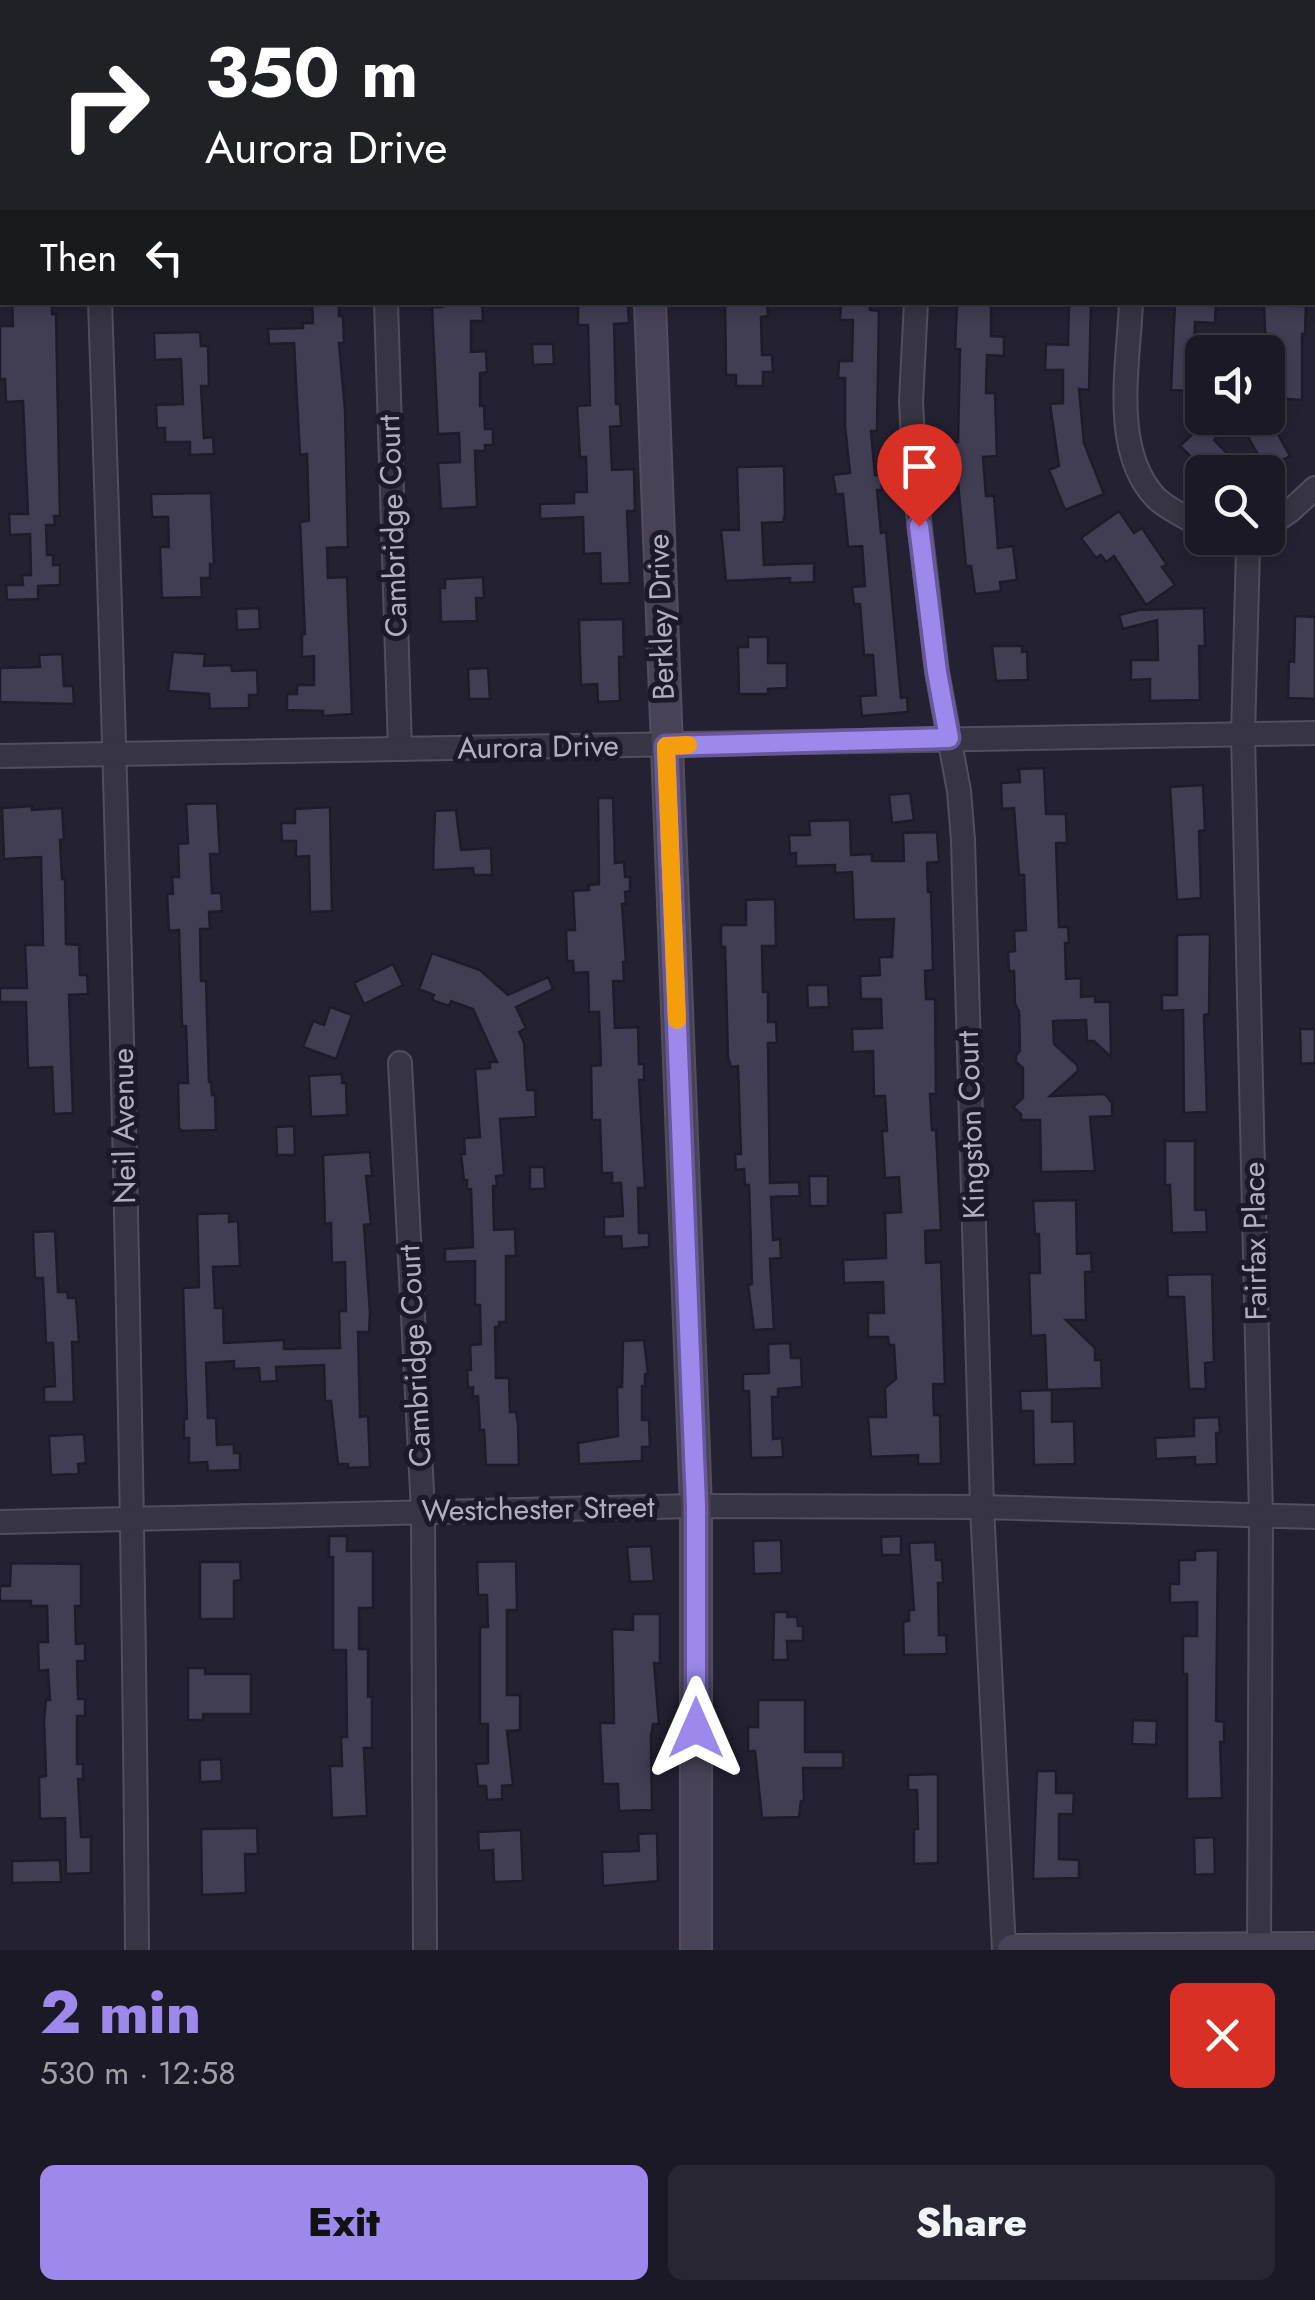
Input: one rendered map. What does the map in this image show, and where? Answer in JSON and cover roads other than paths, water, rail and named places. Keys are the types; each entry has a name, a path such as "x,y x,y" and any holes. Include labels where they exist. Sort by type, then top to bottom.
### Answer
{"street":[{"name":"Neil Avenue","path":"100,305 116,754 134,1519 137,1950"},
{"name":"Cambridge Court","path":"386,305 400,749"},
{"name":"Berkley Drive","path":"650,305 696,1506 696,1950"},
{"name":"Kingston Court","path":"916,305 911,402 916,495 937,672 964,840 982,1507 1004,1950"},
{"path":"1131,305 1127,408 1132,452 1148,488 1160,502 1185,516"},
{"path":"1285,514 1315,488"},
{"name":"Fairfax Place","path":"1252,555 1243,735 1262,1515 1259,1949"},
{"name":"Aurora Drive","path":"0,756 1315,733"},
{"name":"Cambridge Court","path":"400,1063 423,1510 425,1950"},
{"name":"Westchester Street","path":"0,1522 696,1506 982,1507 1315,1517"},
{"path":"1013,1950 1315,1948"}]}
